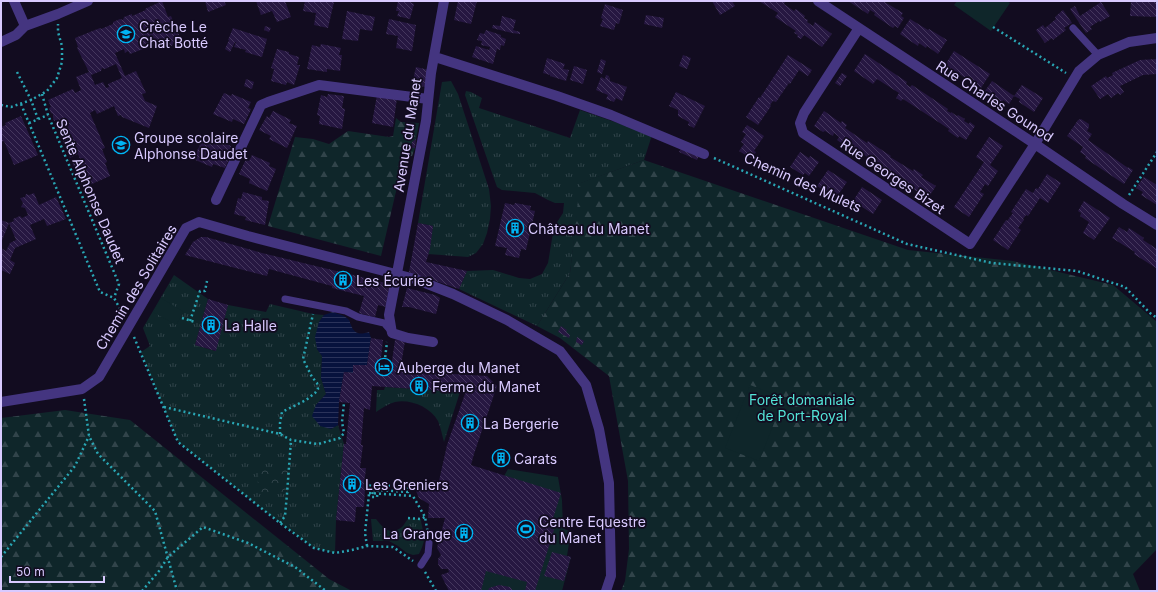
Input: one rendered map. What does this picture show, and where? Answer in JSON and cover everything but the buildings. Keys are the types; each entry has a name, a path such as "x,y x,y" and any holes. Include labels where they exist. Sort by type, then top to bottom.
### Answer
{"street":[{"path":"14,1 25,26"},
{"path":"1,42 16,35 25,26 88,1"},
{"name":"Avenue du Manet","path":"392,333 389,315 426,121 431,73 444,1"},
{"name":"Rue Charles Gounod","path":"818,1 1123,204 1157,225"},
{"name":"Rue Georges Bizet","path":"859,28 804,113 800,123 803,133 970,244 1035,144"},
{"path":"1035,144 1074,78 1079,71 1098,54 1129,42 1157,38"},
{"path":"435,56 611,115 704,154"},
{"path":"216,200 261,106 268,102 320,86 428,99"},
{"name":"Chemin des Solitaires","path":"1,402 82,389 99,377 186,228 199,222 414,279 453,294 507,320 560,351 586,385 599,429 609,483 611,576 606,591"},
{"path":"392,333 408,338 432,342"}],"lane":[{"path":"1073,28 1098,54"},
{"path":"285,299 346,311 358,317 384,323 392,333"},
{"path":"421,565 428,554 429,543"}],"path":[{"path":"1,105 12,106 31,100 47,91 57,78 62,62 62,46 58,32 58,14"},
{"path":"993,27 1074,78"},
{"name":"Sente Alphonse Daudet","path":"18,72 38,119"},
{"name":"Sente Alphonse Daudet","path":"42,94 48,115 119,284 114,298"},
{"path":"21,104 100,292 114,298 129,325"},
{"name":"Sente Alphonse Daudet","path":"29,124 48,115"},
{"path":"1123,204 1157,152"},
{"name":"Chemin des Mulets","path":"704,154 907,244 992,263 1077,270 1125,287 1150,313 1157,318"},
{"path":"190,321 200,291 205,291 207,281"},
{"path":"280,434 282,412 306,400 316,393 318,389 317,383 312,377 303,359 316,305"},
{"path":"182,318 195,322"},
{"path":"384,367 387,339 392,333"},
{"path":"141,352 178,442 314,548 335,553 367,546 394,547 402,554 421,565 436,591"},
{"path":"82,389 89,436 98,454 155,511 177,591"},
{"path":"163,407 280,434 291,440 318,444 340,438 344,433 342,422 344,403"},
{"path":"1,557 75,466 89,436"},
{"path":"280,523 285,516 291,440"},
{"path":"367,546 365,533 371,493 370,484"},
{"path":"371,493 393,491 408,492 408,487 378,485 378,492"},
{"path":"393,491 394,486"},
{"path":"378,492 413,496 425,518 429,543"},
{"path":"408,518 425,518"},
{"path":"142,591 160,571 168,557 203,527 248,543 295,568 326,591"}],"green space":[{"path":"957,1 1007,1 1010,3 991,31 954,5"},
{"path":"451,81 458,94 489,189 491,206 490,219 483,244 476,253 468,257 428,254 433,226 418,223 442,82"},
{"path":"466,91 482,98 479,108 570,138 580,110 652,135 644,160 581,183 570,273 537,326 459,289 467,271 493,270 519,278 530,279 542,274 548,263 554,227 563,213 564,203 555,203 535,193 502,190 497,187 465,95"},
{"path":"396,118 401,122 419,123 416,139 412,142 411,147 415,148 412,156 404,157 381,256 268,226 295,137 313,139 329,144 348,131 389,137 393,136"},
{"name":"Forêt domaniale de Port-Royal","path":"644,160 908,250 1013,261 1113,285 1157,322 1157,549 1133,574 1140,591 621,591 625,581 629,549 628,481 609,376 560,338 537,326 570,273 580,183"},
{"path":"174,275 208,299 195,345 215,351 228,305 266,312 270,304 313,314 324,315 319,322 317,349 322,356 321,378 326,394 316,405 331,429 338,425 344,444 336,520 335,553 314,548 178,442 141,352 150,346 143,328"},
{"path":"161,298 184,312 176,325 153,312"},
{"path":"750,385 784,398 759,461 725,448"},
{"path":"385,387 460,392 444,442 441,429 435,416 420,405 401,401 387,405 376,412 377,390 384,390"},
{"path":"65,410 130,420 329,579 352,591 1,591 1,418"},
{"path":"259,467 289,470 287,494 257,492"},
{"name":"Centre Equestre du Manet","path":"508,469 558,477 562,500 563,527 566,530 571,531 567,556 571,557 562,591 470,591 504,476"},
{"path":"371,519 376,519 387,530 394,531 402,527 408,519 421,519 424,540 419,554 413,555 407,553 389,541 373,541"}],"shaded area":[{"path":"333,312 348,319 352,328 356,332 369,332 371,338 367,365 353,365 353,373 344,372 339,402 338,425 331,429 320,426 312,416 316,405 326,394 321,378 322,356 317,349 315,337 319,322 324,315"}],"place":[{"name":"Crèche Le Chat Botté","path":"126,34"},
{"name":"Groupe scolaire Alphonse Daudet","path":"121,145"},
{"name":"Château du Manet","path":"515,228"},
{"name":"Les Écuries","path":"343,280"},
{"name":"La Halle","path":"211,325"},
{"name":"Auberge du Manet","path":"384,367"},
{"name":"Ferme du Manet","path":"419,386"},
{"name":"La Bergerie","path":"470,423"},
{"name":"Carats","path":"501,458"},
{"name":"Les Greniers","path":"352,484"},
{"name":"Centre Equestre du Manet","path":"526,529"},
{"name":"La Grange","path":"464,533"}]}
